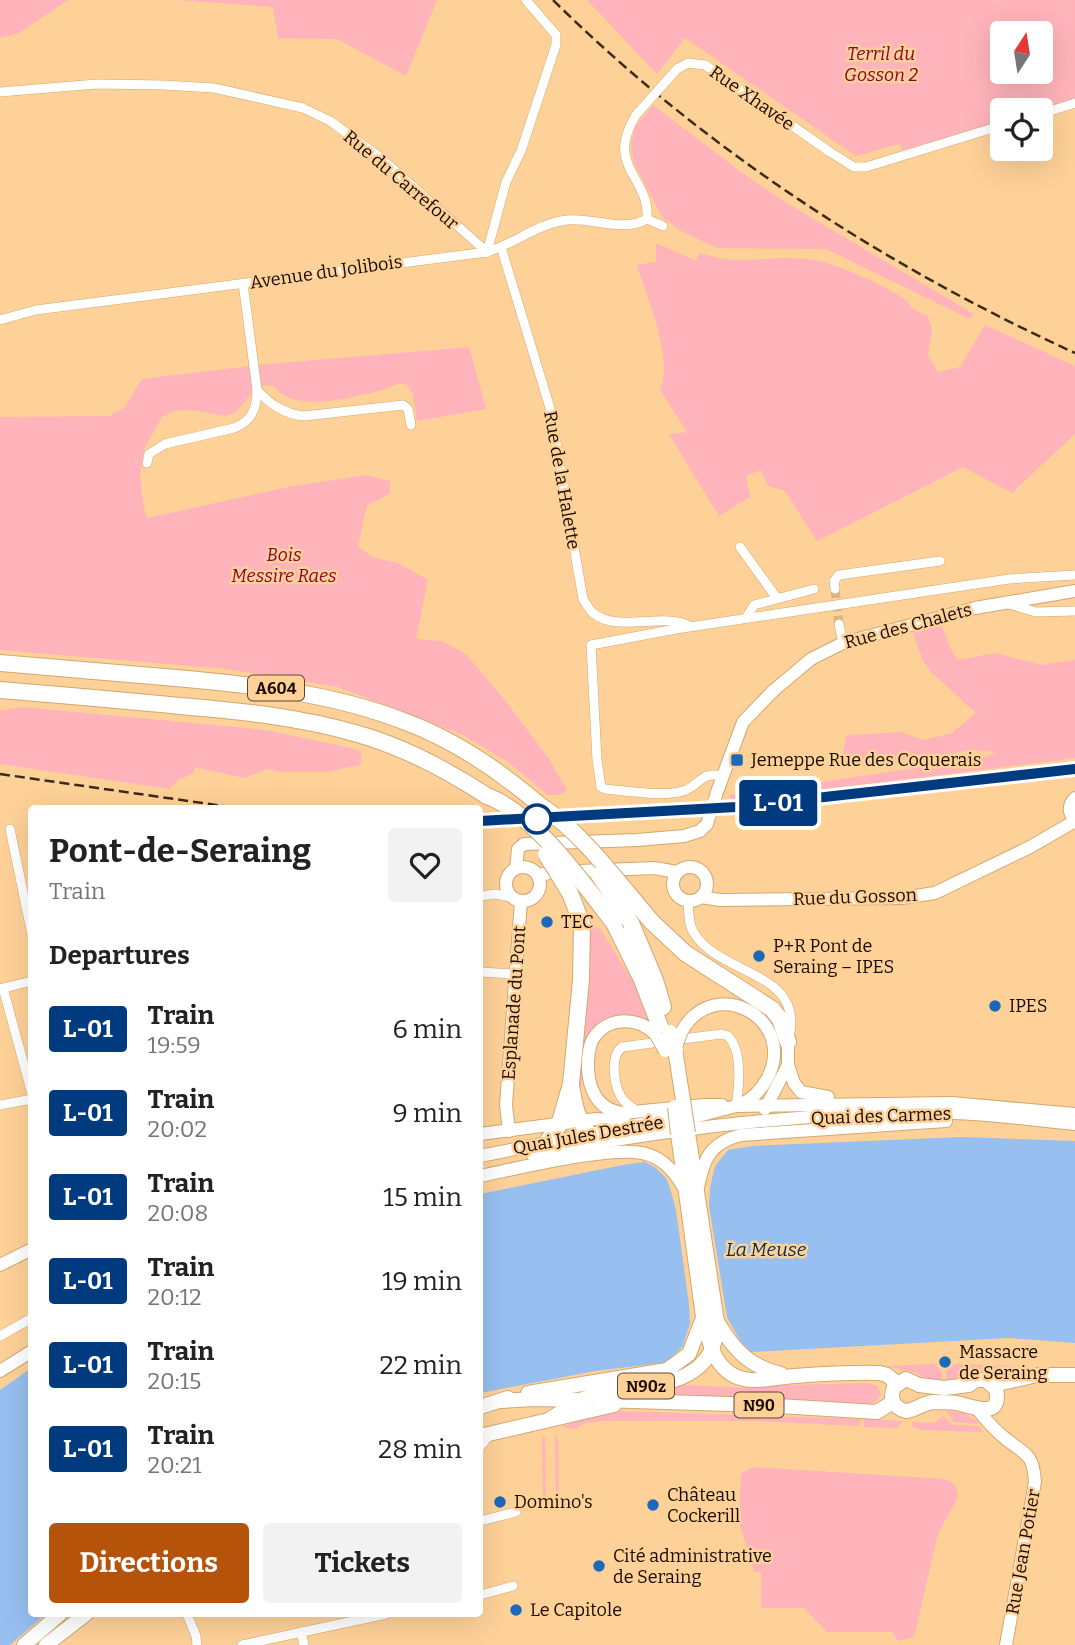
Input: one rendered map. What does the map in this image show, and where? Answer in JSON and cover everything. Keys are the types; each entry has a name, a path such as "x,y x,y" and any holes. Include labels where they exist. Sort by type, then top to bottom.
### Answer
{"highway":[{"name":"A604","path":"0,663 267,687 319,696 406,722 451,742 490,765 535,801 602,879 631,923 655,981 670,1050"},
{"name":"A604","path":"0,690 255,713 312,723 360,734 457,776 487,796 504,802 544,839 579,877 614,923 668,1033"},
{"path":"487,796 542,849 555,866 582,923 581,980 571,1084 559,1125 547,1142"},
{"path":"535,801 557,816 652,922 685,953 717,976 766,1003 780,1019 788,1042"},
{"path":"571,1084 574,1104 588,1133"}],"main road":[{"name":"Rue des Chalets","path":"516,868 518,849 524,844 637,840 684,836 700,831 707,824 738,730 751,713 811,659 843,643 1004,602 1075,591"},
{"name":"Rue du Gosson","path":"701,897 710,900 902,898 935,893 1030,847 1075,820 1069,812 1069,806 1075,798"},
{"path":"516,868 531,868 538,875 654,868 677,872 692,867 702,872 707,882 701,897 688,901 677,896 673,881 677,872"},
{"name":"Esplanade du Pont","path":"503,1132 516,974 517,899 506,888 506,878 516,868"},
{"name":"Esplanade du Pont","path":"517,899 534,898 540,887 538,875"},
{"path":"718,1004 746,1009 765,1024 772,1039 773,1065 758,1093 736,1107 704,1105 639,1113 613,1112 606,1108 593,1094 588,1076 590,1047 598,1032 618,1022 639,1023 668,1033 718,1004"},
{"path":"788,1042 788,1065 794,1083 805,1094 877,1104"},
{"name":"A604","path":"670,1050 685,1132 710,1320"},
{"path":"749,1123 768,1105 788,1065"},
{"name":"Quai des Carmes","path":"698,1116 736,1107 768,1105 952,1103 1075,1114"},
{"name":"Quai des Carmes","path":"685,1132 749,1123 918,1113 1075,1124"},
{"name":"Quai Jules Destrée","path":"483,1163 588,1133 603,1119 652,1122 698,1116"},
{"path":"483,1176 624,1152 643,1153 657,1158 692,1192 711,1151 731,1138 751,1133 920,1122 1010,1122 1027,1119"},
{"path":"483,1134 559,1125 588,1133"},
{"path":"483,1141 494,1140 503,1132"},
{"name":"Quai Jules Destrée","path":"483,1155 588,1133 685,1132"},
{"path":"0,1265 28,1252"},
{"path":"710,1320 741,1355 760,1368 790,1376"},
{"path":"710,1320 716,1338 711,1357 732,1375 742,1379 753,1381 790,1376 880,1373 897,1383"},
{"name":"N90z","path":"501,1401 562,1386 667,1370 679,1363 710,1320"},
{"path":"0,1371 28,1354"},
{"name":"N90z","path":"550,1419 580,1400 676,1380 711,1357"},
{"path":"999,1432 995,1394 981,1379 969,1385 944,1388 919,1385 906,1379 897,1383 892,1392 896,1407 906,1411 933,1402 988,1409 995,1394 1021,1378 1037,1374 1075,1375"},
{"path":"919,1385 923,1394 920,1405"},
{"path":"969,1385 966,1398 974,1408"},
{"name":"N90","path":"483,1406 501,1401 534,1399 613,1400 748,1404 877,1412 893,1402"},
{"name":"N90","path":"485,1435 622,1402"},
{"name":"Rue Jean Potier","path":"974,1408 1027,1454 1034,1468 1035,1482 1006,1645"},
{"path":"24,1645 57,1617"},
{"path":"46,1645 82,1617"}],"street":[{"path":"486,251 506,182 520,151 556,45 556,35 526,0"},
{"name":"Rue Xhavée","path":"646,219 648,208 644,196 625,162 626,131 636,114 677,69 688,64 705,65 854,167 866,167 990,129"},
{"name":"Rue du Carrefour","path":"0,92 97,84 164,85 214,88 303,108 330,121 381,158 486,251"},
{"path":"1053,110 1075,103"},
{"path":"646,219 663,226"},
{"name":"Avenue du Jolibois","path":"0,320 36,310 486,251 501,247 529,231 561,221 585,220 627,225 646,219"},
{"name":"Rue de la Halette","path":"501,247 550,408 583,599 592,612 605,620 679,621 692,627"},
{"path":"147,463 149,454 161,445 234,428 245,422 255,409 257,390 243,283"},
{"path":"257,390 275,407 298,416 403,405 408,409 411,425"},
{"path":"740,547 776,597"},
{"path":"835,589 834,581 839,575 940,561"},
{"path":"723,776 707,775 681,792 605,789 599,784 591,645 746,618 1009,579 1075,575"},
{"path":"746,618 754,605 814,589"},
{"path":"1004,602 1036,612 1075,611"},
{"path":"839,624 843,643"},
{"path":"10,829 28,906"},
{"path":"483,896 495,894 517,899"},
{"path":"688,901 690,926 701,941 722,957 774,987 786,999 792,1017 788,1042"},
{"path":"483,972 516,974"},
{"path":"28,982 1,988 28,1082"},
{"path":"639,1113 621,1098 614,1060 618,1050 721,1034 733,1041 740,1078 736,1107"},
{"path":"0,1105 28,1097"},
{"path":"0,1336 28,1320"},
{"path":"483,1520 516,1513"},
{"path":"483,1594 513,1586"},
{"path":"188,1617 197,1645"},
{"path":"336,1617 337,1624"},
{"path":"242,1645 371,1617"},
{"path":"301,1632 303,1645"}],"green space":[{"path":"0,0 68,0 19,33 0,38"},
{"path":"179,0 437,0 406,76 337,39 278,38 273,7"},
{"name":"Terril du Gosson 2","path":"587,0 1075,0 1075,103 1053,108 1053,98 990,98 990,126 902,150 899,144 856,156 685,38 657,74"},
{"path":"653,105 785,202 974,314 970,319 826,249 717,248 681,231 662,217 633,161 631,145 635,127"},
{"path":"656,243 696,261 699,253 731,260 799,258 830,264 863,277 927,315 932,328 928,355 938,372 960,367 985,325 1075,366 1075,434 1012,493 963,467 817,541 785,491 768,486 761,470 746,476 750,497 719,516 669,434 687,432 660,390 664,362 662,346 637,265 656,262"},
{"path":"469,347 486,409 417,421 413,394 406,384 342,399 309,402 282,394 273,385 260,386 258,365"},
{"name":"Bois Messire Raes","path":"250,366 253,392 236,412 225,416 192,410 175,411 162,417 145,447 140,476 147,518 293,486 366,475 390,481 390,494 367,505 358,546 372,557 398,563 428,580 416,639 441,641 466,654 549,759 567,790 559,795 548,795 508,762 463,735 338,687 227,669 0,650 0,417 109,416 124,408 142,379"},
{"path":"939,620 958,660 996,653 1041,665 1075,660 1075,758 735,801 728,796 769,779 789,787 982,758 996,752 973,750 848,768 843,752 847,735 901,732 923,740 952,733 976,713 930,671 922,659 913,633"},
{"path":"22,707 266,730 351,748 360,752 362,757 360,765 326,772 280,772 267,769 244,778 194,767 194,773 178,780 170,789 0,764 0,711"},
{"path":"594,925 601,930 639,991 653,1025 615,1018 584,1058 579,1088 589,927"},
{"path":"934,1364 942,1372 942,1380 928,1379 914,1372 886,1366"},
{"path":"955,1364 1019,1366 990,1371 977,1370 955,1379 946,1379 946,1371"},
{"path":"867,1383 877,1386 881,1395 869,1405 611,1395 663,1384 750,1388"},
{"path":"618,1411 861,1419 859,1426 758,1421 601,1421 585,1423 576,1429 563,1426 588,1417"},
{"path":"946,1411 963,1413 979,1422 954,1422"},
{"path":"943,1416 953,1425 979,1426 983,1432 922,1430 913,1427 912,1422 934,1423"},
{"path":"864,1419 903,1421 897,1428 864,1427"},
{"path":"542,1437 545,1437 546,1506 543,1506"},
{"path":"555,1437 558,1437 559,1505 556,1506"},
{"path":"754,1467 945,1479 953,1484 958,1491 958,1497 938,1534 914,1637 898,1641 892,1632 827,1632 804,1608 761,1608 761,1572 754,1572 739,1522 741,1473"}],"water":[{"name":"La Meuse","path":"961,1137 1075,1141 1075,1343 1009,1338 752,1352 595,1371 483,1392 483,1193 623,1165 753,1146"},
{"path":"28,1370 28,1617 43,1617 10,1645 0,1645 0,1390"}],"pier":[{"path":"729,1149 715,1166 709,1206 727,1317 740,1341 753,1354 657,1366 670,1359 683,1346 690,1323 689,1304 676,1210 670,1188 666,1178 656,1168 641,1160"}],"tunnel":[{"path":"835,589 839,624"}],"railway":[{"path":"553,0 671,106 799,199 934,282 1075,353"},
{"path":"0,774 216,805"},
{"path":"483,827 738,813 1075,775"}],"train":[{"name":"L-01","path":"483,821 736,807 1075,769"}],"place":[{"name":"Jemeppe Rue des Coquerais","path":"737,760"},
{"name":"TEC","path":"547,922"},
{"name":"P+R Pont de Seraing – IPES","path":"759,956"},
{"name":"IPES","path":"995,1006"},
{"name":"Massacre de Seraing","path":"945,1362"},
{"name":"Domino's","path":"500,1502"},
{"name":"Château Cockerill","path":"653,1505"},
{"name":"Cité administrative de Seraing","path":"599,1566"},
{"name":"Le Capitole","path":"516,1610"}]}
